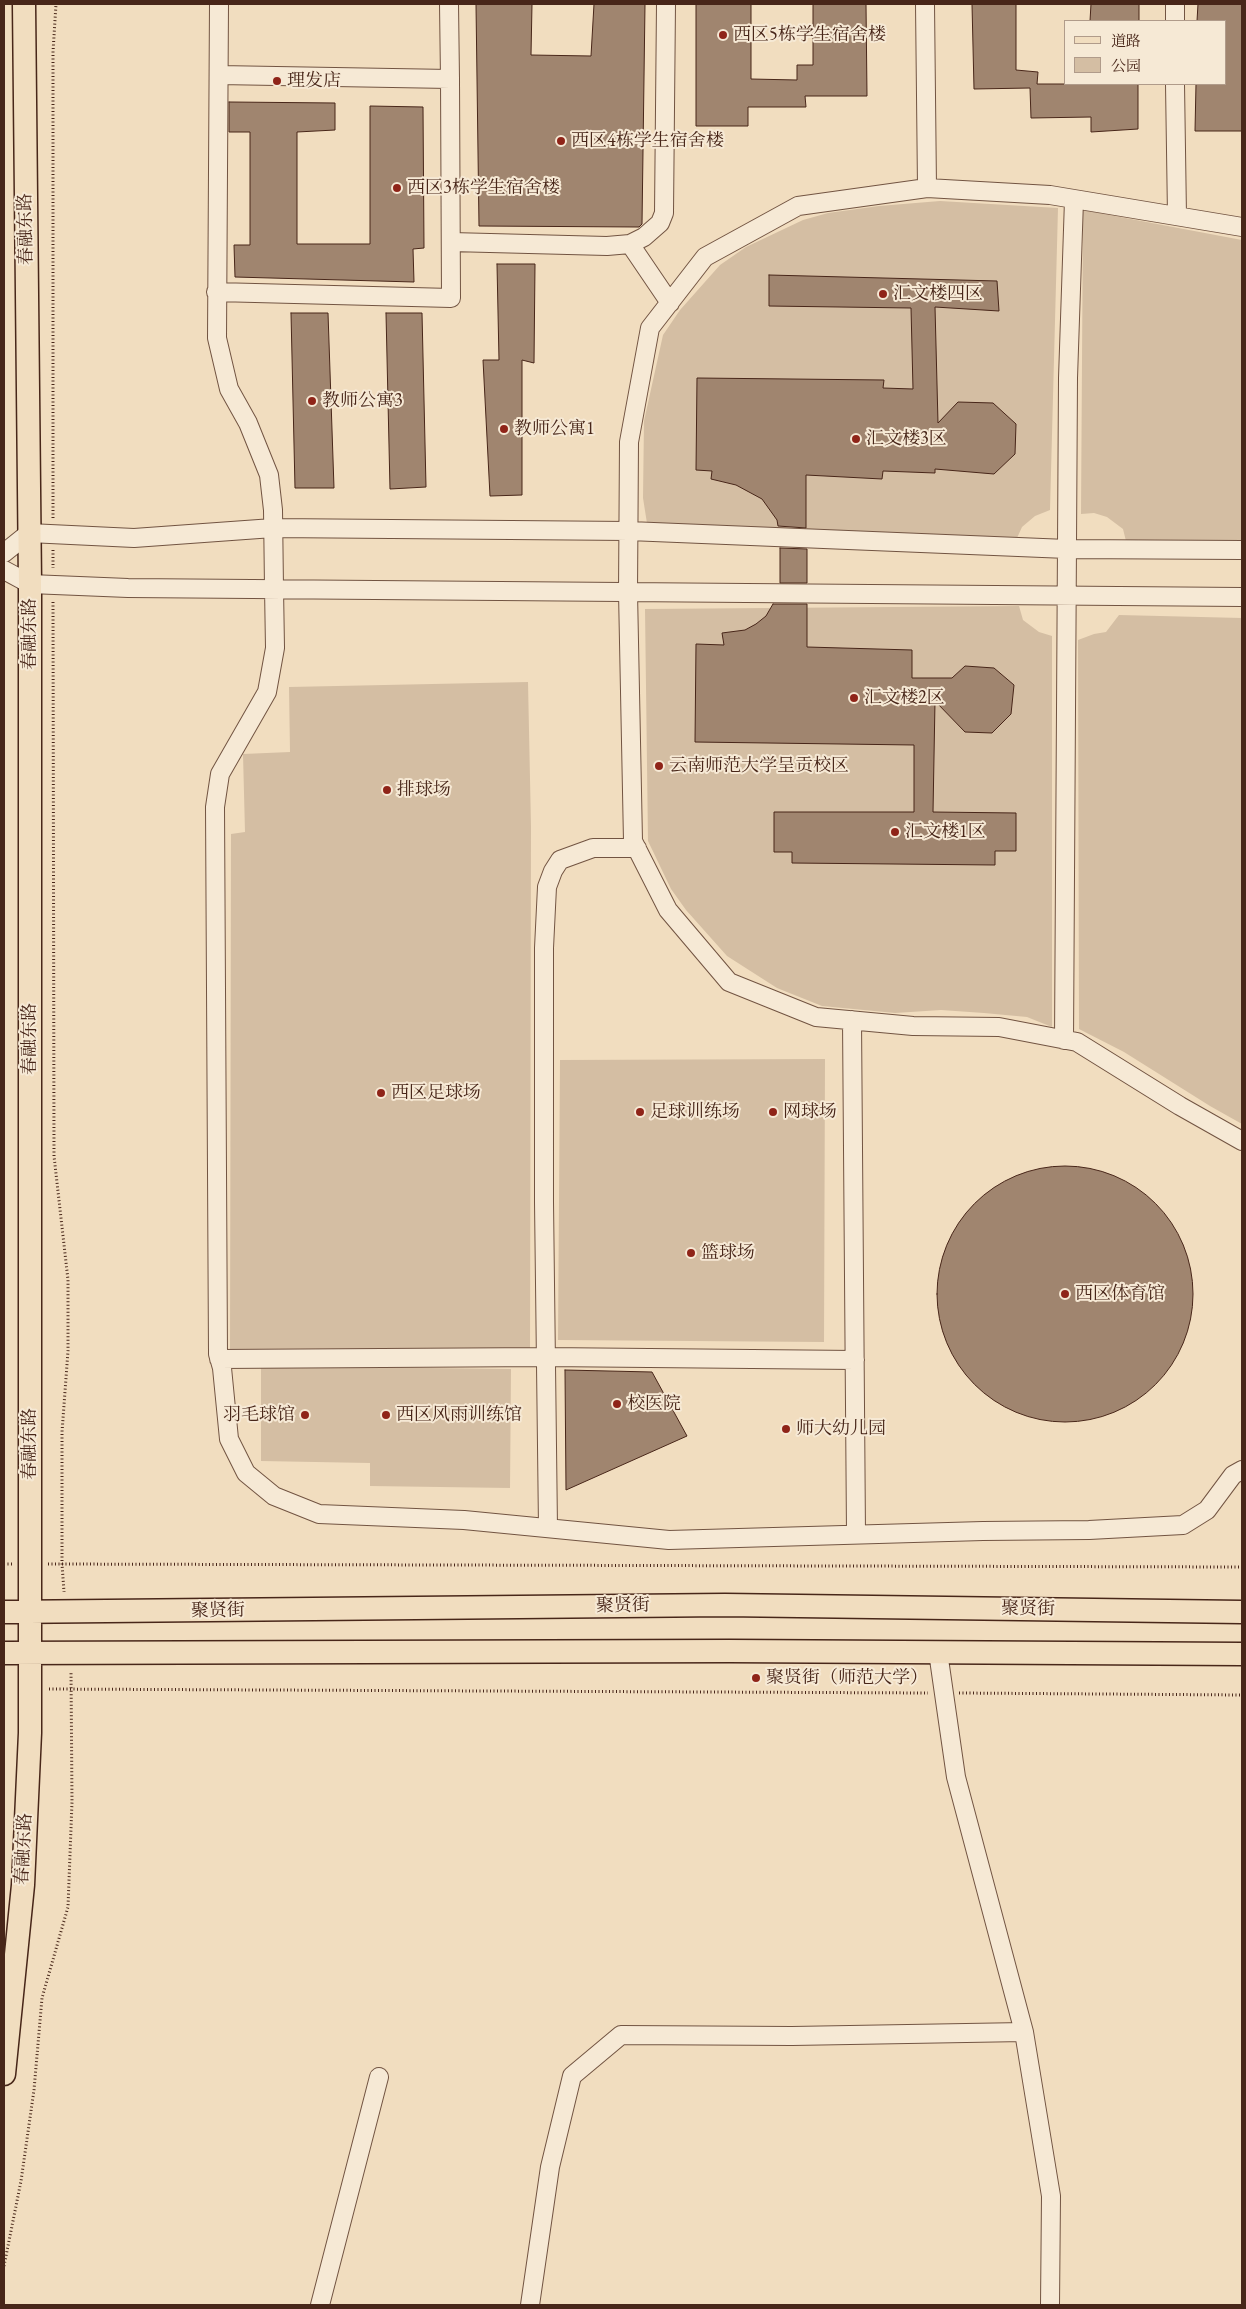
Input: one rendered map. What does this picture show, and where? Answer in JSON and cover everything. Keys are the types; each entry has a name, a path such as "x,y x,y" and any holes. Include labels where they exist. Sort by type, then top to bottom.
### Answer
{"main road":[{"name":"春融东路","path":"4,2074 23,1885 30,1733 31,1652 30,584 24,4"},
{"name":"聚贤街","path":"4,1612 725,1605 1242,1612"},
{"path":"4,1653 938,1652 1242,1654"}],"street":[{"path":"219,4 216,292 218,338 229,389 248,423 269,475 273,528 275,648 267,692 220,774 214,807 220,1359 229,1439 246,1473 274,1496 319,1514 445,1519 669,1540 856,1534 1089,1530 1183,1525 1207,1510 1233,1475 1242,1470"},
{"path":"216,292 451,298 449,4"},
{"path":"451,242 607,246 630,244 644,237 660,223 664,213 666,4"},
{"path":"925,4 927,188"},
{"path":"1174,4 1175,20"},
{"path":"219,75 450,79"},
{"path":"1175,85 1177,216"},
{"path":"1242,227 1050,195 927,188 798,206 705,257 650,328 631,432 628,531 633,841 668,910 729,982 816,1016 913,1026 999,1027 1077,1042 1180,1106 1242,1141"},
{"path":"1064,1040 1068,378 1074,200"},
{"path":"630,244 670,302"},
{"path":"4,552 29,533 134,538 273,528 628,531 1067,549 1242,550"},
{"path":"4,570 30,584 128,588 1242,597"},
{"path":"548,1528 544,988 547,887 553,871 560,860 593,848 637,848"},
{"path":"852,1020 856,1534"},
{"path":"220,1359 546,1356 855,1360"},
{"path":"938,1652 956,1777 1024,2032 1051,2196 1050,2305"},
{"path":"530,2305 550,2167 572,2076 621,2034 792,2036 1024,2032"},
{"path":"320,2305 379,2077"}],"path":[{"path":"56,4 53,52 54,1156 68,1280 68,1351 62,1432 62,1564 66,1612"},
{"path":"4,1564 1242,1567"},
{"path":"4,2266 21,2181 33,2099 42,1998 68,1907 73,1689 69,1653"},
{"path":"30,1690 1242,1695"}],"green space":[{"path":"940,201 1058,208 1050,510 1035,516 1022,527 1017,538 649,536 643,498 644,421 663,335 680,310 720,265 746,247 803,220 828,213 879,206"},
{"path":"1083,210 1242,240 1242,546 1126,541 1123,529 1107,517 1094,513 1081,514"},
{"path":"1019,606 1023,620 1039,632 1052,636 1052,1027 1027,1017 984,1013 941,1010 895,1013 822,1006 777,988 727,956 686,910 671,889 648,841 645,609"},
{"path":"1119,615 1242,618 1242,1124 1124,1052 1079,1029 1078,640 1106,632"},
{"name":"西区足球场","path":"528,682 531,827 530,1355 230,1352 231,834 245,832 243,754 290,752 289,687"},
{"name":"篮球场","path":"825,1059 824,1342 558,1340 560,1060"},
{"name":"西区风雨训练馆","path":"261,1366 511,1369 510,1488 370,1486 370,1463 261,1461"}],"building":[{"name":"西区4栋学生宿舍楼","path":"476,4 532,4 531,55 591,56 594,4 645,4 642,224 639,227 479,226"},
{"name":"西区5栋学生宿舍楼","path":"696,4 751,4 751,79 797,80 797,65 813,65 813,4 866,4 867,96 805,96 806,107 748,107 748,126 696,126"},
{"path":"972,4 1016,4 1016,70 1038,72 1037,84 1138,85 1138,129 1091,132 1091,117 1031,118 1030,88 974,89"},
{"path":"1091,4 1139,4 1139,20 1090,20"},
{"path":"1198,4 1242,4 1242,131 1195,131 1196,85 1226,85 1226,20 1197,20"},
{"name":"西区3栋学生宿舍楼","path":"229,102 335,103 335,130 297,132 297,244 370,244 370,106 423,107 424,248 413,249 414,282 235,277 234,245 250,245 250,132 229,132"},
{"name":"教师公寓1","path":"497,264 535,264 534,363 522,360 522,495 490,496 483,360 499,360"},
{"name":"汇文楼3区","path":"769,275 997,281 999,311 935,307 938,423 958,402 993,403 1016,424 1015,454 994,474 935,469 935,473 883,471 882,479 806,475 806,528 778,526 777,520 762,499 736,485 711,479 712,471 696,470 697,378 884,380 883,388 913,389 911,308 769,306"},
{"name":"教师公寓3","path":"291,313 328,313 334,488 295,488"},
{"path":"386,313 422,313 426,487 390,489"},
{"path":"780,548 807,549 807,583 780,583"},
{"name":"汇文楼2区","path":"773,604 807,604 807,647 912,650 912,678 952,678 965,666 994,668 1014,685 1011,714 992,733 965,732 935,701 933,812 1016,813 1016,851 995,851 995,865 792,863 792,852 774,852 774,812 914,812 914,745 695,742 696,644 724,645 722,633 745,630 756,624 766,616"},
{"name":"西区体育馆","path":"1065,1166 1090,1168 1125,1181 1146,1195 1164,1213 1183,1245 1191,1269 1193,1294 1191,1319 1178,1354 1164,1375 1146,1393 1114,1412 1090,1420 1065,1422 1040,1420 1005,1407 984,1393 966,1375 947,1343 939,1319 937,1294 939,1269 952,1234 966,1213 984,1195 1016,1176 1040,1168"},
{"name":"校医院","path":"565,1370 652,1372 687,1436 566,1490"}],"place":[{"name":"西区5栋学生宿舍楼","path":"723,35"},
{"name":"理发店","path":"277,81"},
{"name":"西区4栋学生宿舍楼","path":"561,141"},
{"name":"西区3栋学生宿舍楼","path":"397,188"},
{"name":"汇文楼四区","path":"883,294"},
{"name":"教师公寓3","path":"312,401"},
{"name":"教师公寓1","path":"504,429"},
{"name":"汇文楼3区","path":"856,439"},
{"name":"汇文楼2区","path":"854,698"},
{"name":"云南师范大学呈贡校区","path":"659,766"},
{"name":"排球场","path":"387,790"},
{"name":"汇文楼1区","path":"895,832"},
{"name":"西区足球场","path":"381,1093"},
{"name":"足球训练场","path":"640,1112"},
{"name":"网球场","path":"773,1112"},
{"name":"篮球场","path":"691,1253"},
{"name":"西区体育馆","path":"1065,1294"},
{"name":"校医院","path":"617,1404"},
{"name":"羽毛球馆","path":"305,1415"},
{"name":"西区风雨训练馆","path":"386,1415"},
{"name":"师大幼儿园","path":"786,1429"},
{"name":"聚贤街（师范大学）","path":"756,1678"}]}
